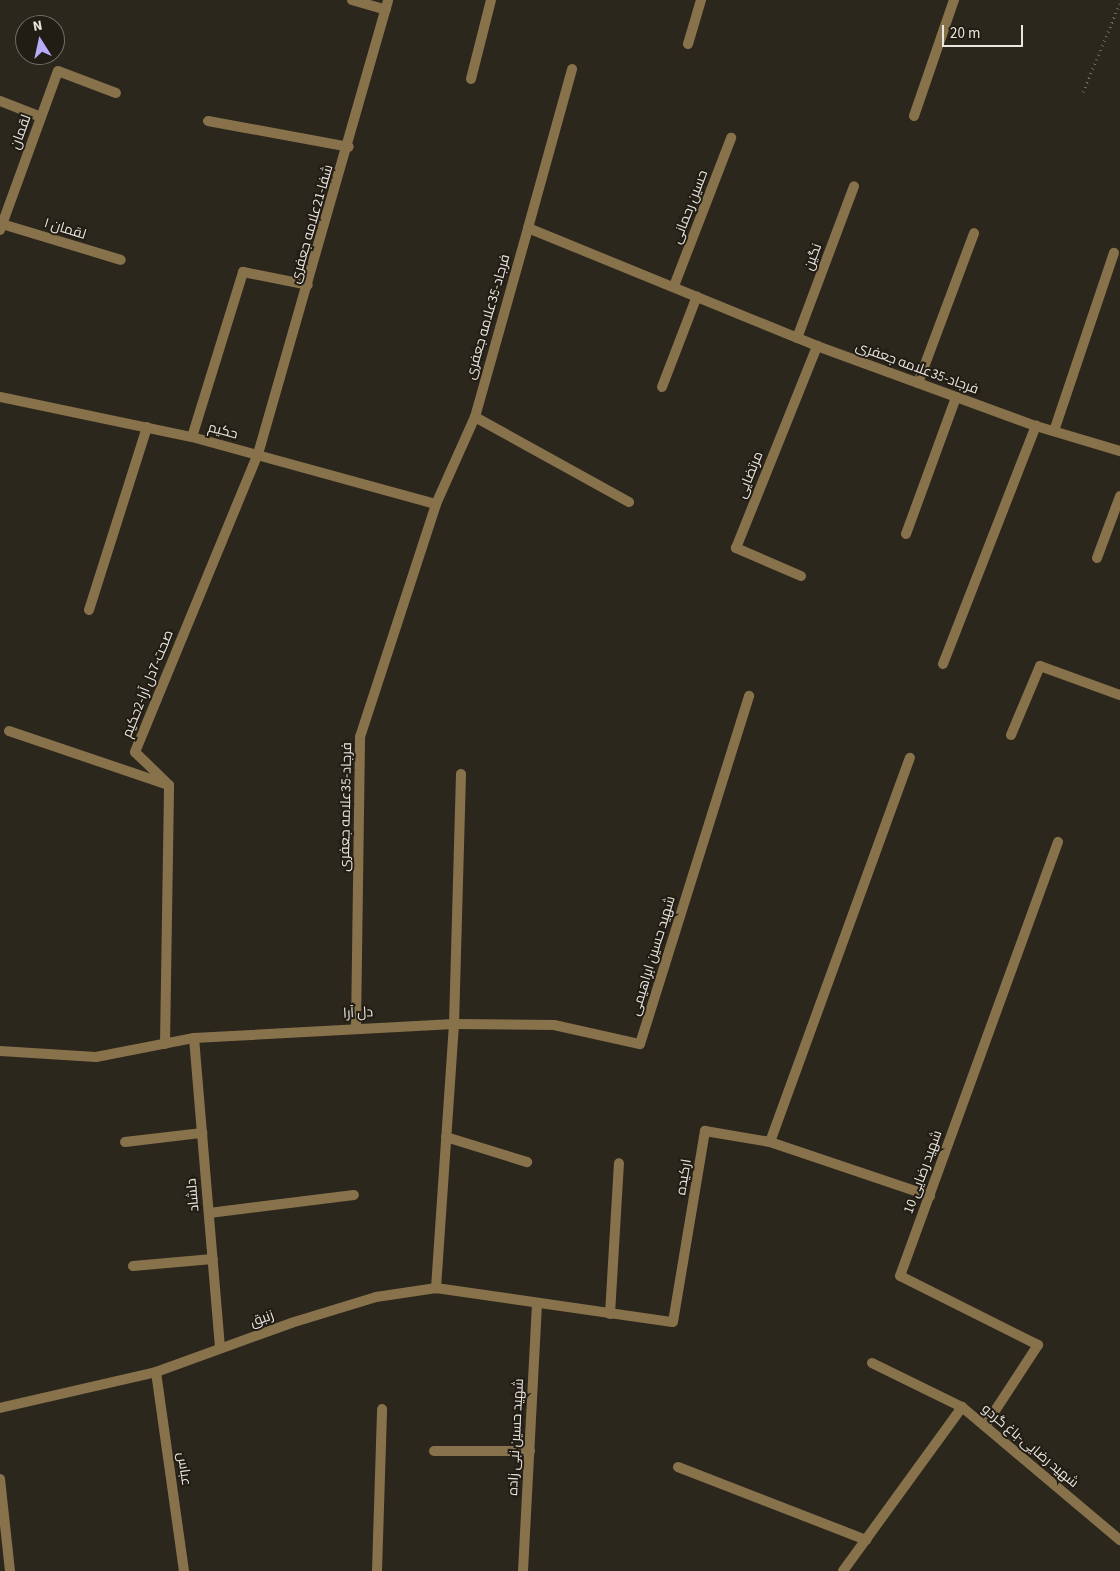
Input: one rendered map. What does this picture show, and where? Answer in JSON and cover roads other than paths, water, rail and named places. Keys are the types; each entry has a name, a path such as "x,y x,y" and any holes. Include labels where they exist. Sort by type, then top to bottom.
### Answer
{"street":[{"path":"352,0 387,5"},
{"path":"471,79 491,0"},
{"path":"688,44 701,0"},
{"path":"914,116 954,0"},
{"name":"شفا-21علامه جعفری","path":"258,454 348,148 387,5"},
{"path":"528,228 572,69"},
{"name":"لقمان","path":"1,227 58,71 116,93"},
{"path":"0,101 41,116"},
{"path":"208,121 348,148"},
{"name":"حسین رحمانی","path":"674,286 731,138"},
{"name":"نگین","path":"797,338 854,186"},
{"name":"لقمان ۱","path":"1,227 121,260"},
{"name":"فرجاد-35علامه جعفری","path":"356,1027 360,737 436,504 475,417 528,228 817,346 1036,426 1120,451"},
{"path":"918,383 974,232"},
{"path":"1054,431 1114,253"},
{"path":"192,437 243,272 308,285"},
{"path":"662,387 697,296"},
{"name":"مرتضایی","path":"801,576 736,548 817,346"},
{"name":"حکیم","path":"0,397 192,437 436,504"},
{"path":"906,534 956,397"},
{"path":"475,417 629,502"},
{"path":"943,664 1036,426"},
{"path":"89,610 146,427"},
{"name":"صحت-7دل آرا-2حکیم","path":"169,785 135,752 258,454"},
{"path":"1097,558 1120,496"},
{"path":"1011,735 1040,666 1120,695"},
{"name":"شهید حسین ابراهیمی","path":"454,1024 554,1025 640,1044 748,696"},
{"path":"9,731 169,785 165,1044"},
{"path":"770,1142 910,758"},
{"path":"436,1288 454,1024 461,774"},
{"name":"شهید رضایی 10","path":"985,1426 1038,1345 900,1276 1058,842"},
{"name":"دل آرا","path":"0,1051 96,1056 194,1038 356,1027 454,1024"},
{"name":"دلشاد","path":"194,1038 220,1348"},
{"name":"ارکیده","path":"537,1304 674,1322 705,1131 770,1142 930,1196"},
{"path":"125,1142 202,1133"},
{"path":"446,1137 527,1162"},
{"path":"610,1314 619,1163"},
{"path":"209,1213 354,1194"},
{"path":"133,1266 213,1259"},
{"name":"زنبق","path":"0,1408 156,1372 220,1348 376,1297 436,1288 537,1304"},
{"name":"شهید حسین نبی زاده","path":"524,1571 537,1304"},
{"path":"872,1363 962,1406"},
{"name":"عباس","path":"156,1372 184,1571"},
{"name":"شهید رضایی-باغ گردو","path":"844,1571 962,1406 1120,1540"},
{"path":"377,1571 382,1409"},
{"path":"434,1451 530,1451"},
{"path":"678,1467 866,1540"},
{"path":"0,1479 10,1571"}]}
